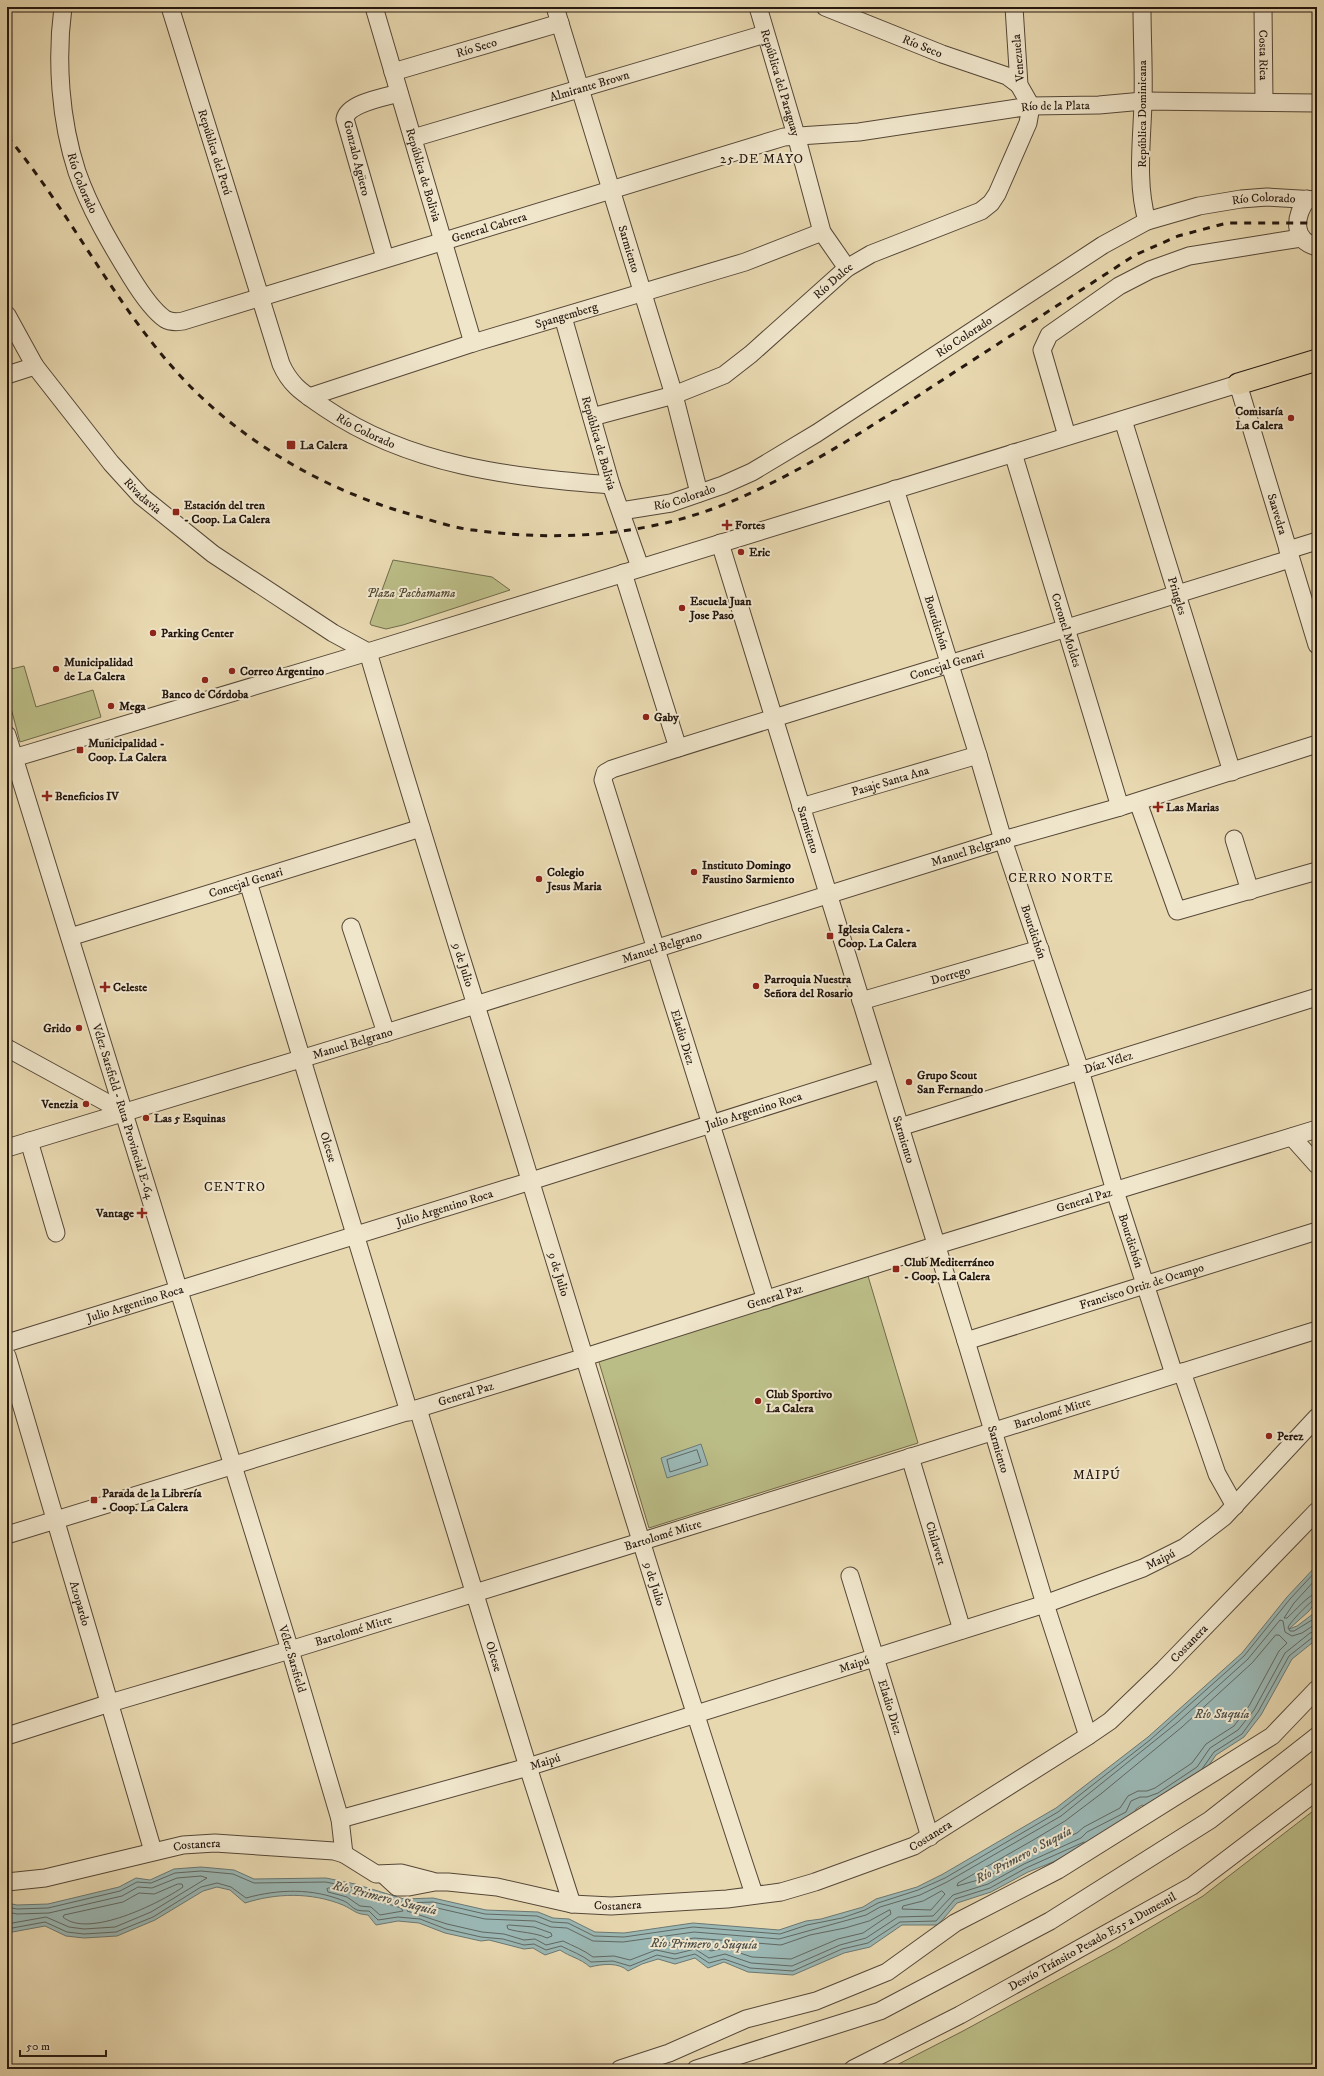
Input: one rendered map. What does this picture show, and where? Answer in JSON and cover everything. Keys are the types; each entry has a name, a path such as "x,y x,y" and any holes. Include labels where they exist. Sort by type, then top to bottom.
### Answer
{"main road":[{"path":"1238,384 1317,360"}],"street":[{"name":"Río Colorado","path":"63,7 60,73 66,124 77,171 95,215 142,293 165,319 173,322 183,321"},
{"name":"República del Perú","path":"171,7 259,297"},
{"name":"República de Bolivia","path":"374,7 473,343"},
{"name":"Sarmiento","path":"555,7 674,395 699,493"},
{"name":"República del Paraguay","path":"758,7 796,135 822,232 847,268"},
{"name":"Río Seco","path":"825,7 942,54 1007,76 1019,85"},
{"name":"Venezuela","path":"1014,7 1019,85 1031,106"},
{"name":"República Dominicana","path":"1142,7 1142,178 1143,208 1147,221"},
{"name":"Costa Rica","path":"1263,7 1264,102"},
{"name":"Río Seco","path":"393,72 560,23"},
{"name":"Almirante Brown","path":"413,138 765,34"},
{"name":"Gonzalo Agüero","path":"385,258 345,118 346,114 354,107 400,93"},
{"name":"Río de la Plata","path":"796,135 859,132 1031,106 1099,105 1143,100 1317,103"},
{"name":"Río Dulce","path":"592,417 674,395 711,381 741,363 847,268 871,254 981,212 991,203 997,194 1028,123 1031,106"},
{"name":"General Cabrera","path":"183,321 385,258 784,137 796,135"},
{"name":"Río Colorado","path":"621,511 671,503 722,485 752,472 811,437 1097,249 1147,221 1199,206 1241,199 1290,197 1312,199"},
{"path":"1312,199 1300,210 1297,222 1301,238 1307,243 1317,247"},
{"name":"Spangemberg","path":"309,396 473,343 745,262 822,232"},
{"path":"1067,436 1042,350 1049,335 1119,286 1169,262 1218,250 1301,238"},
{"name":"Río Colorado","path":"259,297 285,374 292,384 350,425 398,446 432,458 487,471 529,477 611,485"},
{"name":"Rivadavia","path":"7,315 35,366 111,463 141,496 213,554 333,633 368,652"},
{"name":"República de Bolivia","path":"563,317 611,485 640,567"},
{"path":"7,375 35,366"},
{"path":"11,759 368,652 1238,384"},
{"name":"Saavedra","path":"1238,384 1317,645"},
{"name":"Pringles","path":"1122,420 1232,772"},
{"name":"Coronel Moldes","path":"1013,453 1120,807"},
{"name":"Bourdichón","path":"895,489 1003,840 1080,1070 1115,1191 1145,1284 1217,1474 1235,1506"},
{"name":"Concejal Genari","path":"605,773 612,769 773,718 1177,595 1289,555 1317,541"},
{"name":"Sarmiento","path":"720,543 937,1245 1045,1604 1088,1736"},
{"path":"623,573 678,748"},
{"path":"325,664 335,653 336,647 333,633"},
{"name":"9 de Julio","path":"368,652 694,1714 754,1894"},
{"name":"Vélez Sarsfield - Ruta Provincial E-64","path":"7,735 11,759 24,793 70,937 233,1465"},
{"name":"Manuel Belgrano","path":"7,1148 386,1033 475,1004 828,896 1003,840 1138,802 1317,744"},
{"name":"Pasaje Santa Ana","path":"801,807 978,755"},
{"name":"Eladio Diez","path":"605,773 604,780 766,1300"},
{"path":"7,786 14,785 19,787 24,793"},
{"path":"1138,802 1177,911 1250,891 1317,870"},
{"name":"Concejal Genari","path":"70,937 421,828"},
{"path":"1234,839 1250,891"},
{"name":"Olcese","path":"248,882 300,1058 355,1235 474,1592 572,1904"},
{"path":"352,927 386,1033"},
{"name":"Dorrego","path":"861,1001 1040,950"},
{"name":"Díaz Vélez","path":"900,1127 1317,997"},
{"path":"7,1048 124,1112"},
{"name":"Julio Argentino Roca","path":"7,1343 882,1070"},
{"name":"General Paz","path":"7,1535 585,1357 937,1245 1220,1160 1317,1129"},
{"path":"1292,1137 1317,1165"},
{"path":"30,1141 56,1233"},
{"name":"Francisco Ortiz de Ocampo","path":"966,1341 1317,1231"},
{"name":"Bartolomé Mitre","path":"7,1736 110,1703 290,1650 642,1541 1317,1330"},
{"name":"Azopardo","path":"7,1356 153,1851"},
{"name":"Maipú","path":"340,1818 528,1767 1045,1604 1117,1578 1168,1557 1206,1532 1235,1506 1317,1417"},
{"name":"Chilavert","path":"910,1457 962,1630"},
{"name":"Vélez Sarsfield","path":"233,1465 340,1818 344,1854"},
{"name":"Costanera","path":"7,1882 45,1878 183,1845 215,1844 325,1850 344,1854 365,1869 376,1874 384,1875 397,1887 409,1887 436,1882 497,1887 572,1904 611,1906 727,1899 754,1894 781,1892 816,1882 914,1846 1110,1721 1164,1669 1317,1511"},
{"name":"Eladio Diez","path":"850,1576 930,1837"},
{"path":"620,2069 669,2053 746,2019 816,2001 887,1972 955,1923 1058,1870 1272,1736 1317,1689"},
{"path":"696,2069 880,2011 1050,1921 1210,1820 1317,1736"},
{"name":"Desvío Tránsito Pesado E55 a Dumesnil","path":"853,2069 960,2015 1192,1886 1317,1791"}],"green space":[{"name":"Plaza Pachamama","path":"393,560 492,577 510,590 403,625 386,629 371,625 370,623"},
{"path":"24,666 36,707 93,690 101,717 20,742 7,693 7,670"},
{"name":"Club Sportivo La Calera","path":"868,1276 918,1443 649,1528 598,1359"},
{"path":"1317,1808 1317,2069 889,2069 963,2031 1116,1948 1203,1896"}],"water":[{"path":"701,1444 708,1465 667,1478 661,1458"},
{"name":"Río Suquía","path":"1317,1565 1317,1600 1309,1611 1289,1629 1297,1626 1317,1611 1317,1639 1292,1659 1261,1715 1244,1737 1216,1755 1203,1774 1147,1807 1142,1805 1136,1809 1135,1817 1053,1862 1028,1872 991,1892 957,1903 938,1925 902,1925 870,1947 844,1953 793,1975 748,1972 724,1962 708,1968 695,1958 675,1964 658,1959 642,1964 628,1971 615,1965 590,1967 560,1950 545,1955 533,1948 524,1949 489,1940 481,1941 445,1933 419,1923 398,1921 376,1925 368,1915 360,1914 343,1905 319,1898 294,1895 269,1897 245,1903 230,1890 217,1887 203,1891 155,1920 117,1936 84,1938 66,1936 45,1926 7,1933 7,1903 17,1905 48,1904 119,1887 136,1878 150,1880 174,1869 201,1867 234,1870 254,1879 326,1878 355,1884 404,1899 433,1898 486,1910 538,1912 553,1918 569,1919 595,1932 624,1933 693,1923 779,1930 806,1921 821,1919 863,1907 876,1899 917,1887 943,1874 1056,1808 1148,1737 1242,1653 1287,1597"}],"railway":[{"path":"7,136 32,168 122,302 146,335 171,366 199,395 248,436 302,470 360,497 439,523 466,529 505,534 571,535 636,529 668,522 730,502 756,491 806,465 855,436 1135,255 1178,236 1227,223 1317,223"}],"place":[{"name":"Comisaría La Calera","path":"1291,418"},
{"name":"La Calera","path":"291,445"},
{"name":"Estación del tren - Coop. La Calera","path":"176,512"},
{"name":"Fortes","path":"727,525"},
{"name":"Eric","path":"741,552"},
{"name":"Escuela Juan Jose Paso","path":"682,608"},
{"name":"Parking Center","path":"153,633"},
{"name":"Municipalidad de La Calera","path":"56,669"},
{"name":"Correo Argentino","path":"232,671"},
{"name":"Banco de Córdoba","path":"205,680"},
{"name":"Mega","path":"111,706"},
{"name":"Gaby","path":"646,717"},
{"name":"Municipalidad - Coop. La Calera","path":"80,750"},
{"name":"Beneficios IV","path":"47,796"},
{"name":"Las Marias","path":"1158,807"},
{"name":"Instituto Domingo Faustino Sarmiento","path":"694,872"},
{"name":"Colegio Jesus Maria","path":"539,879"},
{"name":"Iglesia Calera - Coop. La Calera","path":"830,936"},
{"name":"Parroquia Nuestra Señora del Rosario","path":"756,986"},
{"name":"Celeste","path":"105,987"},
{"name":"Grido","path":"79,1028"},
{"name":"Grupo Scout San Fernando","path":"909,1082"},
{"name":"Venezia","path":"86,1104"},
{"name":"Las 5 Esquinas","path":"146,1118"},
{"name":"Vantage","path":"142,1213"},
{"name":"Club Mediterráneo - Coop. La Calera","path":"896,1269"},
{"name":"Club Sportivo La Calera","path":"758,1401"},
{"name":"Perez","path":"1269,1436"},
{"name":"Parada de la Librería - Coop. La Calera","path":"94,1500"}],"district":[{"name":"25 DE MAYO","path":"762,158"},
{"name":"CERRO NORTE","path":"1061,877"},
{"name":"CENTRO","path":"235,1186"},
{"name":"MAIPÚ","path":"1097,1474"}],"water label":[{"name":"Río Primero o Suquía","path":"1023,1854"},
{"name":"Río Primero o Suquía","path":"385,1897"},
{"name":"Río Primero o Suquía","path":"704,1943"}]}
